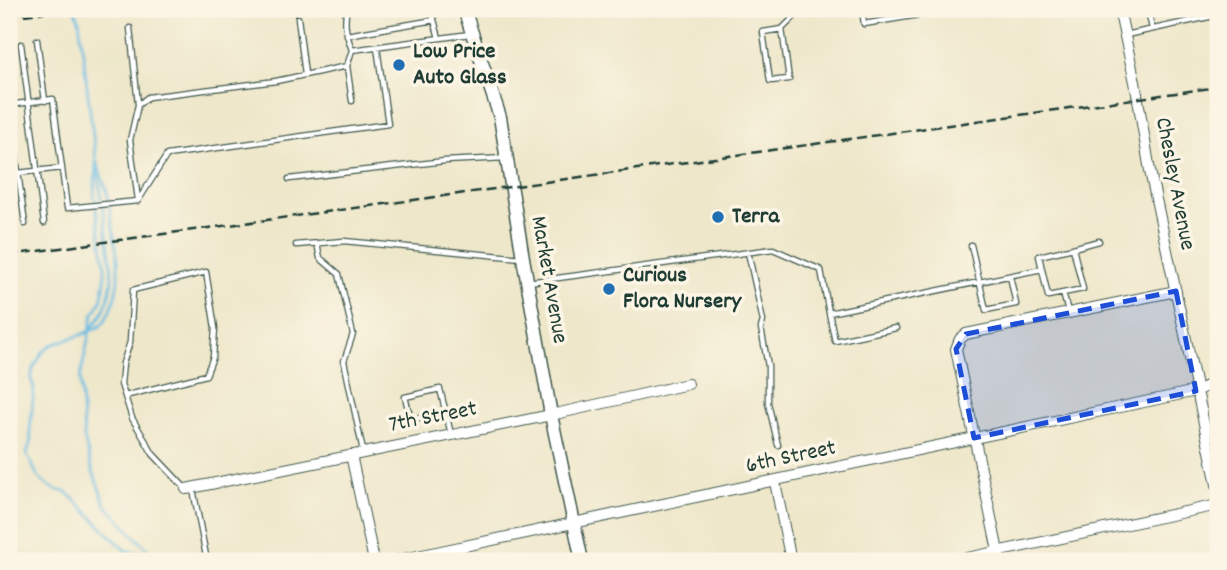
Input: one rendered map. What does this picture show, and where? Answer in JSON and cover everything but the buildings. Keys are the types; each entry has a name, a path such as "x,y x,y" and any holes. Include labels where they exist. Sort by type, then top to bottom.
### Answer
{"street":[{"name":"Market Avenue","path":"464,9 500,117 551,415 582,561"},
{"name":"Chesley Avenue","path":"1119,9 1150,171 1218,489"},
{"path":"999,556 956,349 960,339 966,334 1176,291"},
{"name":"6th Street","path":"394,561 775,482 1196,391 1218,383"},
{"name":"7th Street","path":"190,489 688,384"},
{"path":"351,455 374,561"},
{"path":"775,482 791,561"},
{"path":"953,561 999,556 1218,505"}],"lane":[{"path":"346,9 344,18 352,50 347,66 352,101"},
{"path":"431,9 439,39"},
{"path":"782,29 789,79 770,81 763,32 782,29 802,9"},
{"path":"862,9 864,24 955,9"},
{"path":"1148,9 1152,29"},
{"path":"1125,35 1218,15"},
{"path":"298,18 305,74"},
{"path":"347,35 434,20"},
{"path":"130,28 138,105 130,140 138,201"},
{"path":"352,50 472,34"},
{"path":"37,40 45,100"},
{"path":"21,44 44,223"},
{"path":"138,201 167,155 388,124 377,47"},
{"path":"138,105 148,97 276,80 347,66"},
{"path":"25,224 9,105 53,99 67,208 138,201"},
{"path":"289,179 444,161 507,158"},
{"path":"9,174 62,168"},
{"path":"296,245 344,241 523,258"},
{"path":"1073,248 1083,289 1048,296 1039,256 1099,241"},
{"path":"317,243 320,258 339,274 353,334 344,361 363,452"},
{"path":"971,245 986,310 1016,304 1010,276"},
{"path":"527,282 773,249 821,270 835,341 896,328"},
{"path":"748,252 763,321 761,328 768,366 768,403 778,445"},
{"path":"829,313 1042,270"},
{"path":"125,396 206,375 214,357 215,328 206,272 133,289 130,342 123,363 121,384 132,418 153,454 190,489 207,561"},
{"path":"1063,293 1068,313"},
{"path":"446,411 411,420 405,397 440,389 446,411 452,435"}],"highlighted area":[{"path":"1176,291 1196,391 974,438 956,349 966,334"}],"waterway":[{"path":"75,9 79,20 96,161"},
{"path":"96,160 107,192 118,260 114,302 99,327 51,345 43,352 33,369 31,440 27,454 38,477 56,490 67,492 126,551 166,555 171,561"},
{"path":"96,163 94,194 105,264 105,281 101,301 93,315 80,379 84,438 105,504 151,553"},
{"path":"93,327 108,300 112,281 97,168"}],"railway":[{"path":"9,17 68,9"},
{"path":"9,255 1218,87"}],"place":[{"name":"Low Price Auto Glass","path":"399,65"},
{"name":"Terra","path":"718,217"},
{"name":"Curious Flora Nursery","path":"609,289"}]}
